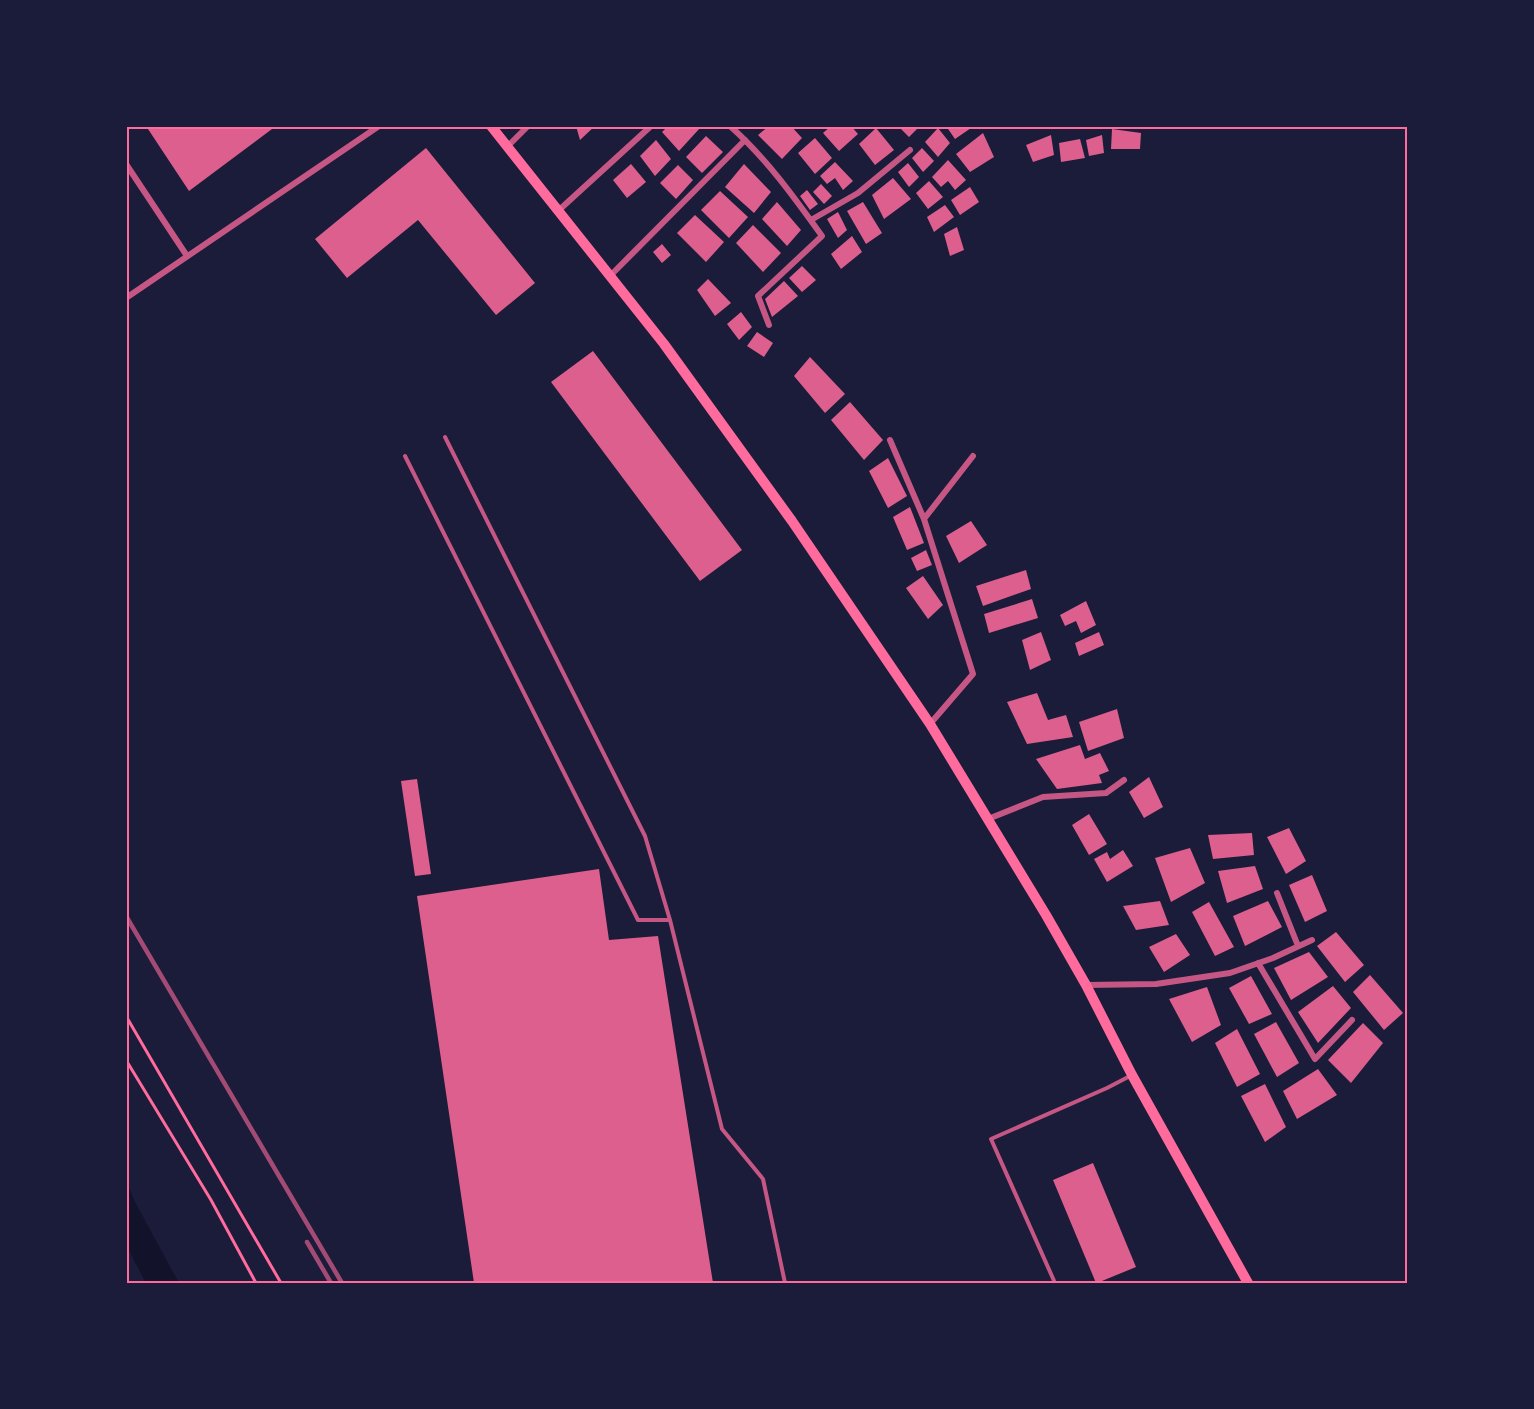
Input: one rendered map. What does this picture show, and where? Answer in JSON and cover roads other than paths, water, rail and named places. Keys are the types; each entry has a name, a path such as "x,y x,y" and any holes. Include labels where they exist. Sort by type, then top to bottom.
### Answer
{"main road":[{"path":"491,126 664,344 792,521 930,724 1046,915 1248,1283"}],"street":[{"path":"126,298 379,126"},
{"path":"507,147 528,126"},
{"path":"558,211 651,126"},
{"path":"730,126 786,187 822,236 758,296 769,325"},
{"path":"610,276 745,140"},
{"path":"810,220 858,192 910,150"},
{"path":"126,164 188,256"},
{"path":"890,440 924,519 973,674 930,724"},
{"path":"924,519 973,456"},
{"path":"988,819 1043,797 1106,793 1124,780"},
{"path":"1277,893 1298,946"},
{"path":"1086,986 1156,984 1230,973 1312,940"},
{"path":"1258,963 1315,1059 1352,1020"}],"lane":[{"path":"445,437 645,836 670,920 722,1129 763,1179 785,1283"},
{"path":"405,456 638,920 670,920"},
{"path":"1055,1283 991,1138 1132,1075"}],"railway":[{"path":"126,916 342,1283"},
{"path":"307,1242 331,1283"}]}
